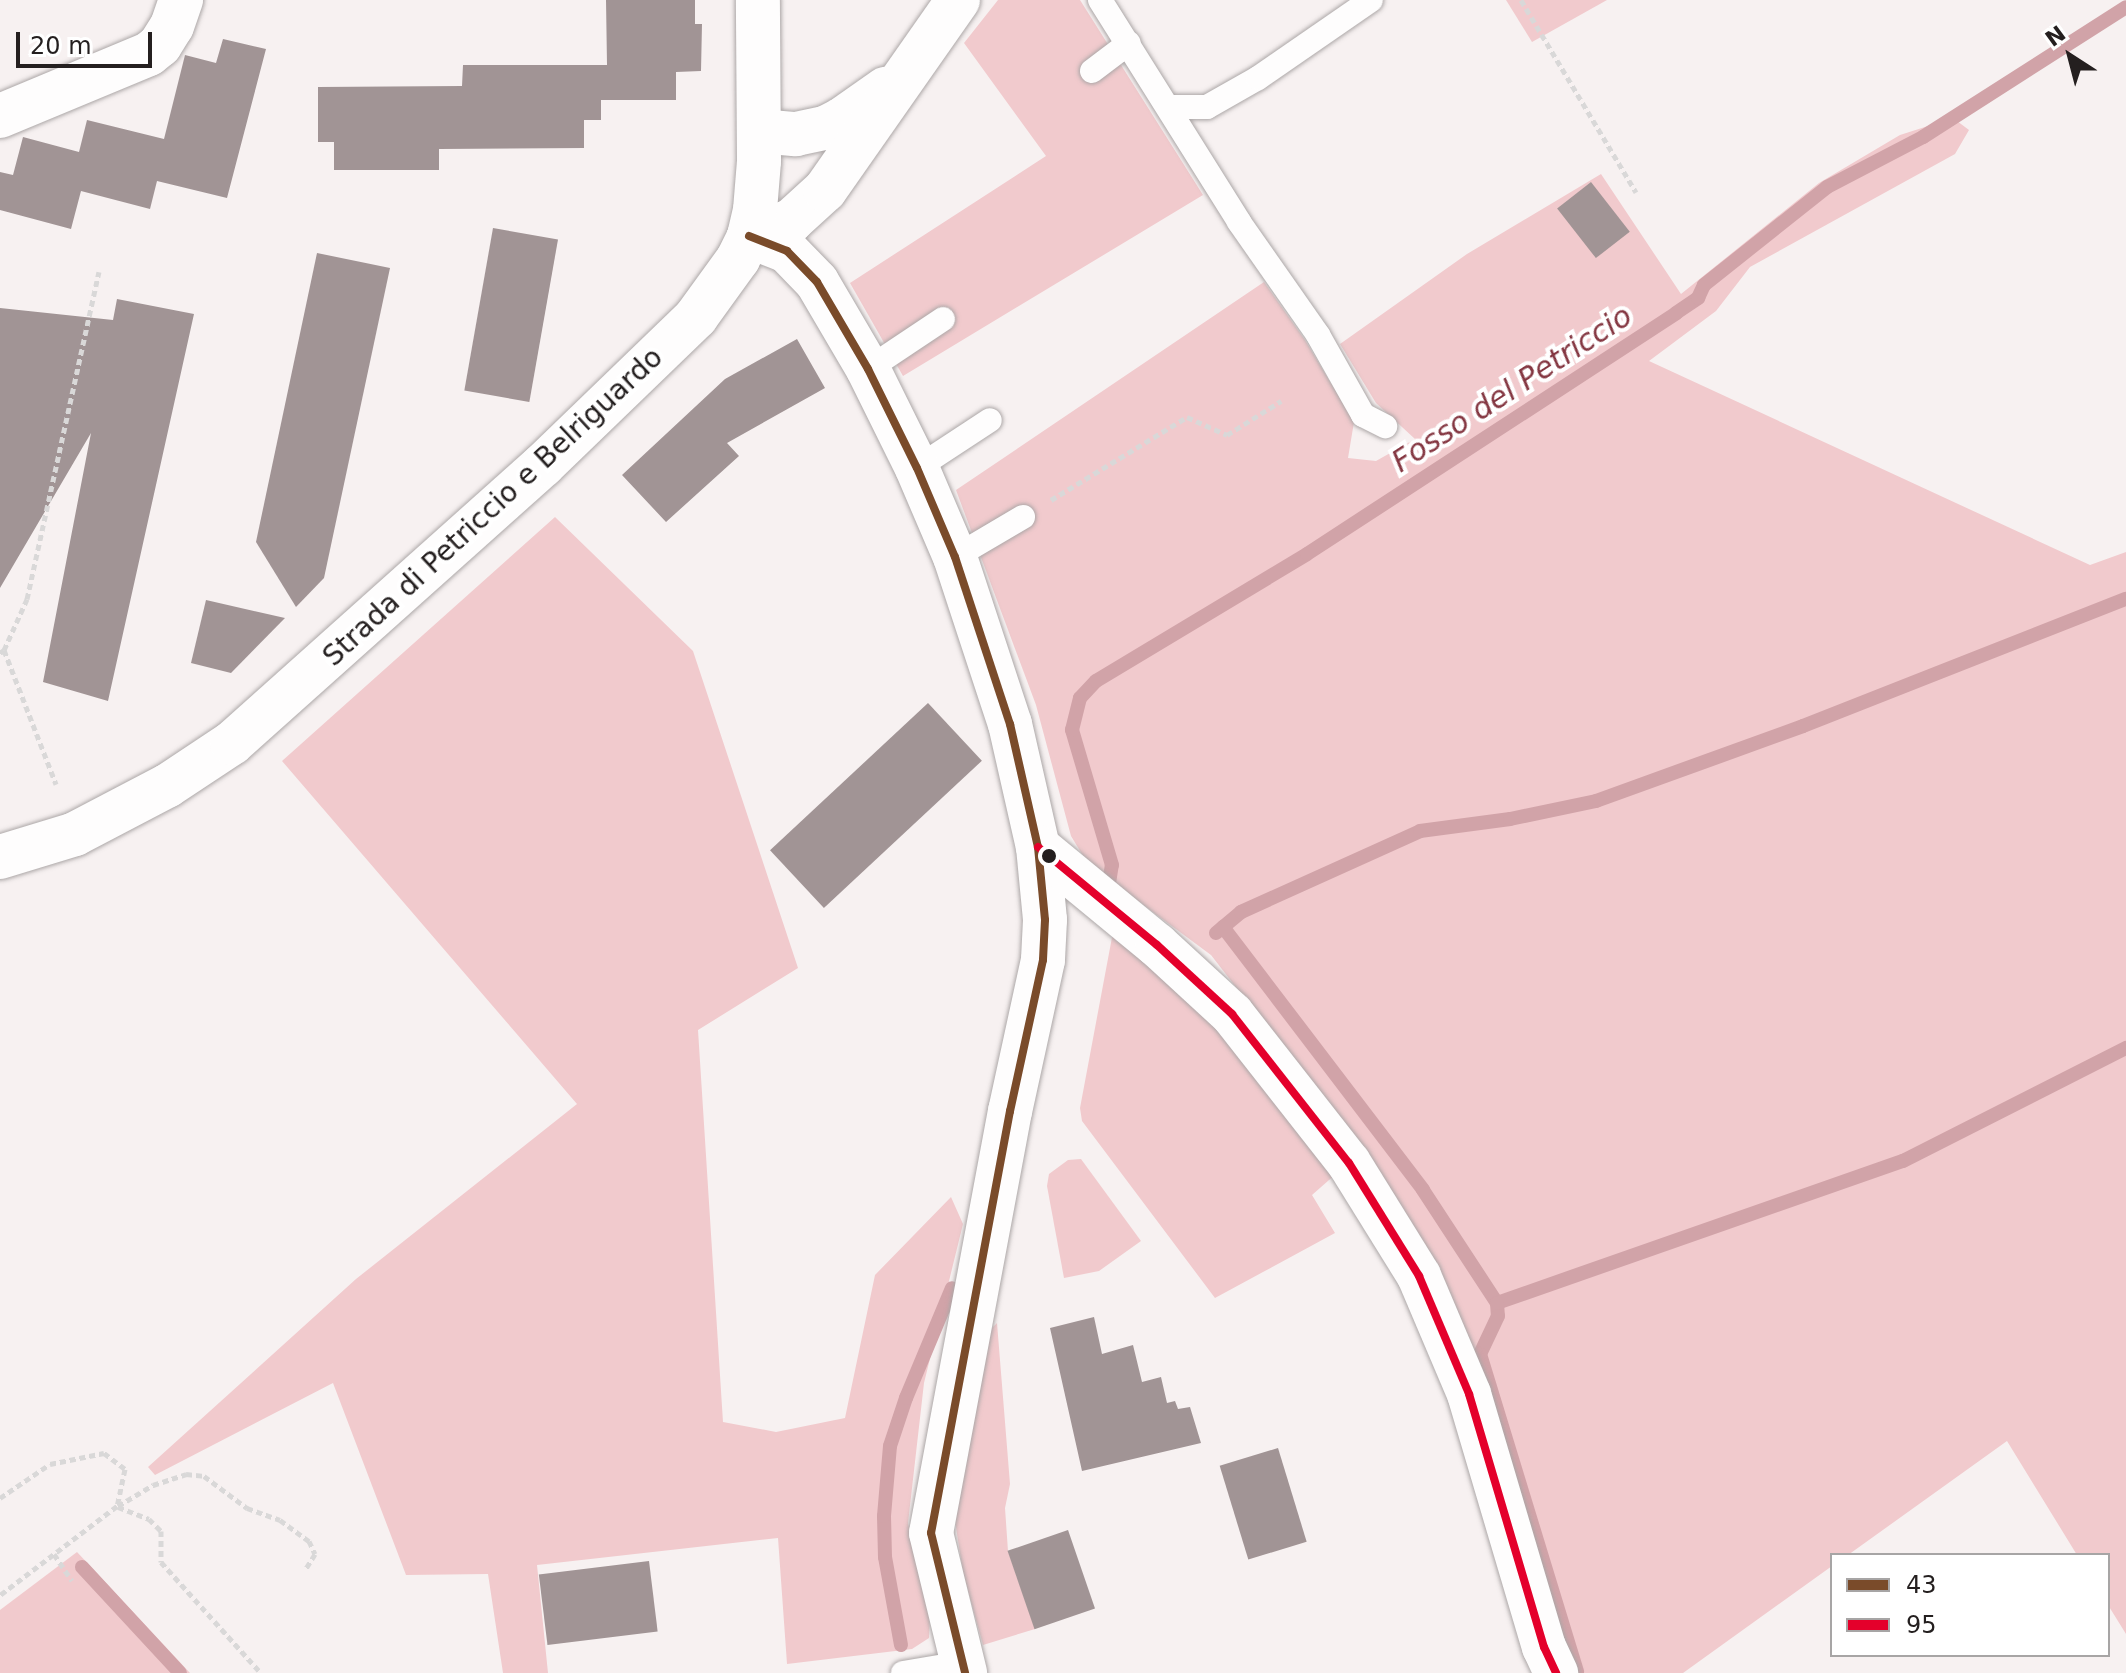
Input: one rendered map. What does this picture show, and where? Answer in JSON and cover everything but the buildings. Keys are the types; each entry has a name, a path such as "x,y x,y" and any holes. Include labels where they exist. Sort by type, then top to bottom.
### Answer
{"street":[{"path":"0,116 149,54 160,45 172,26 181,0"},
{"name":"Strada di Petriccio e Belriguardo","path":"0,857 61,840 125,809 207,761 256,725 659,355 717,291 749,236 758,184 758,0"},
{"path":"749,236 791,221 825,190 850,158 902,75 958,0"},
{"path":"759,131 796,134 825,128 850,114 902,75"},
{"path":"749,236 768,242 803,264 868,369 917,468 955,557 1010,724 1038,847 1045,920 1043,960 1007,1126 931,1533 964,1668"},
{"path":"1038,847 1157,945 1232,1014 1349,1163 1419,1276 1469,1394 1544,1647 1556,1673"}],"lane":[{"path":"1100,0 1170,107 1239,222 1318,335 1363,415 1385,426"},
{"path":"1170,107 1207,107 1258,78 1371,0"},
{"path":"1092,71 1129,43"},
{"path":"868,369 943,319"},
{"path":"917,468 990,420"},
{"path":"955,557 1023,517"},
{"path":"903,1673 964,1668"}],"path":[{"path":"1521,0 1636,192"},
{"path":"56,784 2,652 27,599 99,272"},
{"path":"1023,517 1187,417 1227,435 1281,401"},
{"path":"0,1498 50,1464 104,1453 125,1469 117,1506"},
{"path":"0,1595 117,1506 153,1485 186,1474 204,1476 247,1508 280,1520 309,1541 315,1554 305,1570"},
{"path":"117,1506 149,1519 161,1531 161,1562 261,1673"},
{"path":"54,1554 72,1581"}],"shaded area":[{"path":"998,0 1080,0 1203,195 903,376 850,283 1046,156 964,43"},
{"path":"1506,0 1607,0 1532,42"},
{"path":"1953,118 1969,130 1955,154 1750,267 1716,311 1649,361 2090,565 2126,552 2126,1634 2110,1608 2110,1553 2076,1553 2007,1441 1851,1553 1830,1553 1830,1567 1683,1673 1578,1673 1560,1640 1370,1160 1211,955 1088,864 1071,836 1036,705 956,490 1264,282 1305,340 1354,422 1348,458 1376,461 1415,439 1376,403 1340,344 1467,254 1601,174 1681,294 1819,183 1900,135"},
{"path":"555,517 693,651 798,968 698,1030 723,1422 776,1432 845,1418 875,1275 951,1197 963,1224 924,1383 908,1523 930,1616 929,1638 912,1649 787,1664 778,1538 537,1565 548,1673 503,1673 488,1574 406,1575 333,1383 155,1475 148,1467 356,1279 577,1104 282,761"},
{"path":"1113,932 1221,1027 1337,1173 1312,1195 1335,1233 1215,1298 1082,1121 1080,1108"},
{"path":"1081,1159 1141,1241 1099,1271 1064,1278 1047,1186 1049,1174 1068,1160"},
{"path":"997,1323 1010,1484 1005,1508 1008,1551 1035,1629 983,1645 963,1573 954,1514 990,1330"},
{"path":"77,1552 190,1673 0,1673 0,1610"}],"waterway":[{"name":"Fosso del Petriccio","path":"1109,883 1112,865 1072,730 1080,698 1096,681 1307,554 1676,313 1698,298 1704,285 1827,187 1923,137 2126,7"},
{"path":"1216,933 1241,912 1420,831 1510,819 1596,801 1803,726 2126,599"},
{"path":"1223,927 1423,1190 1497,1303 1903,1161 2126,1048"},
{"path":"901,1645 885,1557 884,1516 890,1446 906,1398 952,1288"},
{"path":"1497,1303 1498,1316 1480,1354 1577,1672"},
{"path":"82,1567 180,1673"}],"transit line":[{"name":"43","path":"749,236 787,251 817,282 868,369 917,468 955,557 1010,724 1038,847 1045,920 1043,960 1010,1111 931,1533 965,1673"},
{"name":"95","path":"1038,847 1157,945 1232,1014 1349,1163 1419,1276 1469,1394 1544,1647 1556,1673"}]}
